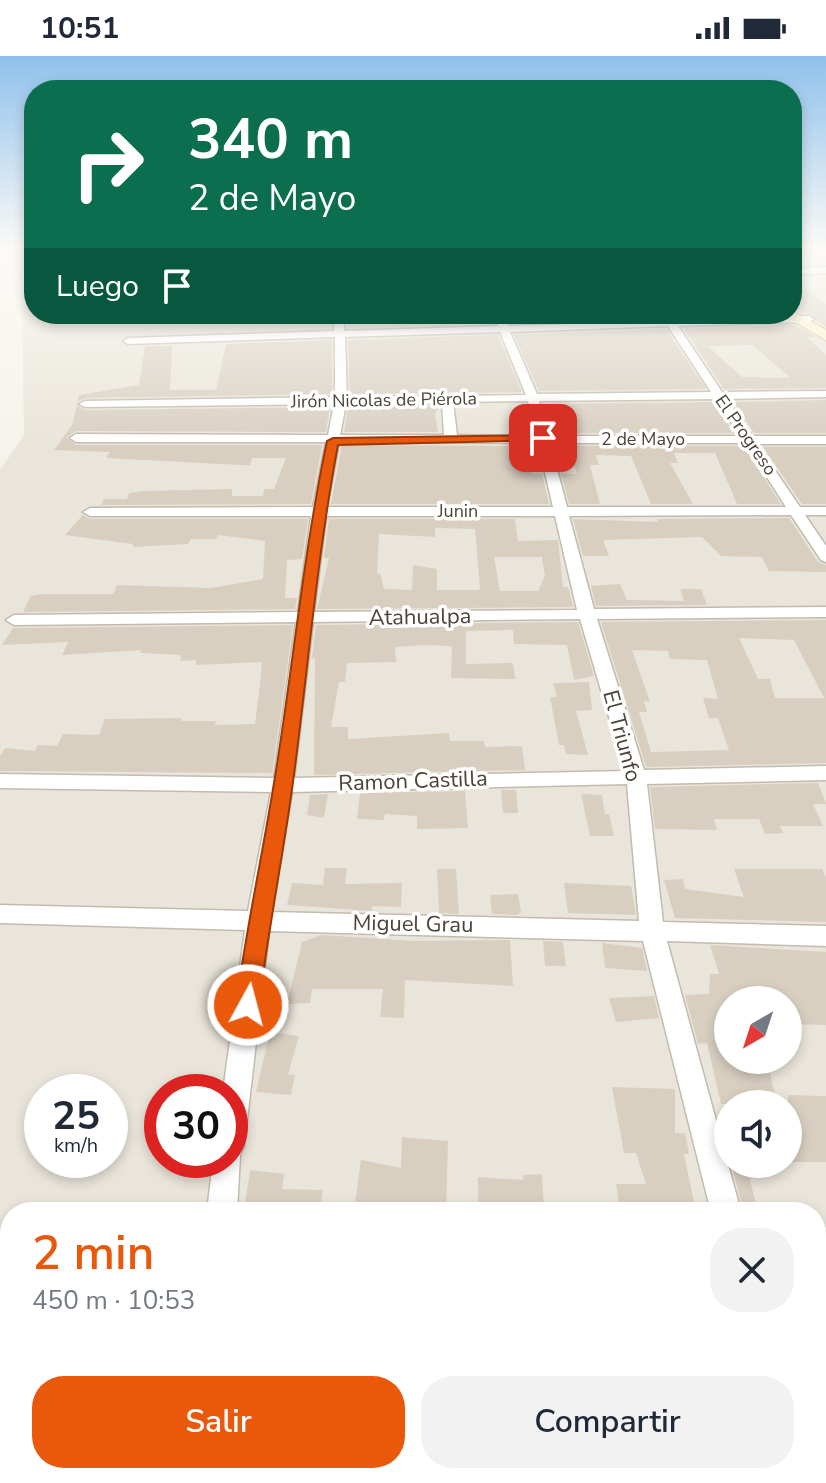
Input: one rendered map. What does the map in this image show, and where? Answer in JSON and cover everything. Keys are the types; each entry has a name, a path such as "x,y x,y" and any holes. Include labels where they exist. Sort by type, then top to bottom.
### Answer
{"main road":[{"path":"802,316 826,327"},
{"path":"802,318 826,336"}],"street":[{"path":"239,1074 258,920 283,785 319,512 341,400 340,324"},
{"path":"128,341 341,336 479,324"},
{"name":"El Triunfo","path":"503,324 533,399 587,615 636,775 652,929 723,1202"},
{"name":"El Progreso","path":"672,324 717,396 798,510 826,557"},
{"name":"Jirón Nicolas de Piérola","path":"85,404 826,394"},
{"path":"447,399 451,440"},
{"name":"2 de Mayo","path":"76,438 826,440"},
{"name":"Junin","path":"90,512 826,511"},
{"name":"Atahualpa","path":"14,620 826,612"},
{"name":"Ramon Castilla","path":"0,781 283,785 826,773"},
{"name":"Miguel Grau","path":"0,914 826,936"},
{"path":"223,1202 226,1178"}],"shaded area":[{"path":"22,316 24,324 802,324 802,316 826,316 826,1202 0,1202 0,470 24,435"}],"building":[{"path":"809,316 826,316 826,327"},
{"path":"795,325 816,337 808,338 826,355 826,388 724,389 684,329","holes":["752,345 791,378 742,377 708,346"]},
{"path":"666,329 706,389 539,391 514,335"},
{"path":"498,335 522,392 350,394 348,340"},
{"path":"332,340 332,394 85,398 77,402 79,395 139,385 145,346 172,346 170,390 216,390 226,344"},
{"path":"826,400 826,433 754,433 733,402"},
{"path":"714,402 734,433 550,433 543,404"},
{"path":"77,405 85,410 330,407 326,432 76,431 67,437 76,445 322,445 311,504 101,505 104,499 127,499 129,493 142,491 232,489 232,496 263,496 264,489 274,489 286,458 252,458 250,465 240,465 106,458 110,452 54,450 72,425"},
{"path":"439,406 435,414 438,432 344,432 348,407"},
{"path":"342,445 526,446 532,474 542,474 549,504 331,504"},
{"path":"568,446 743,446 781,504 737,504 715,453 674,453 678,463 670,463 693,504 651,504 631,456 596,455 599,465 590,465 600,504 569,504 561,474 577,474"},
{"path":"763,447 826,447 826,504 802,504"},
{"path":"83,515 90,519 308,519 302,559 287,560 285,598 297,598 295,609 23,612 31,596 42,594 113,594 117,585 211,588 263,579 265,541 218,535 216,539 191,539 188,544 133,547 133,544 65,535"},
{"path":"789,518 818,562 826,565 826,572 769,571 762,557 721,556 702,537 603,540 609,556 583,556 573,519 658,522 657,519"},
{"path":"329,519 515,519 518,541 558,540 563,587 568,587 573,607 317,609 329,558 324,558","holes":["435,528 475,529 480,590 437,590 437,569 413,565 412,590 384,589 380,573 377,574 379,534 435,537","494,557 542,557 545,576 538,591 500,591"]},
{"path":"620,584 627,600 684,601 680,589 701,589 707,605 596,606 591,586"},
{"path":"826,620 826,763 646,767 601,622","holes":["739,638 794,640 824,698 775,698 770,679 758,679","632,650 668,651 670,659 707,660 718,699 703,698 709,718 718,718 729,750 651,752 639,712 647,712 644,701 650,702"]},
{"path":"578,622 594,676 574,680 567,645 514,644 513,630 466,631 466,664 513,663 515,679 451,678 452,646 421,645 395,647 396,662 347,663 345,682 339,682 331,727 348,727 348,739 449,733 450,741 484,741 485,747 522,746 525,770 314,775 315,659 312,658 316,625"},
{"path":"293,625 272,773 0,771 0,756 5,748 35,751 38,745 57,746 63,734 99,735 105,719 182,718 181,721 216,721 215,725 255,724 262,662 196,665 196,660 180,661 181,655 140,653 141,650 62,655 68,642 2,645 13,628"},
{"path":"589,682 592,710 576,711 588,755 566,754 564,745 559,745 550,697 557,697 553,683"},
{"path":"818,783 826,804 813,804 823,826 780,826 783,833 765,834 759,819 714,819 717,830 655,829 650,787"},
{"path":"501,790 516,790 518,813 503,813"},
{"path":"465,791 468,828 417,829 417,816 385,814 384,820 357,819 360,793"},
{"path":"328,794 324,818 307,815 310,795"},
{"path":"581,794 602,795 605,814 609,814 614,836 590,836"},
{"path":"325,868 347,868 345,884 402,883 401,907 372,906 372,911 287,905 292,883 323,885"},
{"path":"437,869 456,869 459,914 439,913"},
{"path":"734,869 822,869 826,878 826,922 675,918 664,880 683,879 685,889 744,897"},
{"path":"564,883 631,886 636,915 568,913"},
{"path":"518,894 521,912 517,915 492,914 490,895"},
{"path":"321,935 413,941 510,940 513,986 405,980 404,1018 380,1017 383,989 312,989 310,1003 287,1004 302,942"},
{"path":"543,941 563,942 566,966 545,966"},
{"path":"602,943 642,948 647,971 605,968"},
{"path":"710,945 826,952 826,1025 802,1024 802,986 714,986 714,1074 707,1043 698,1044 685,995 709,994 710,974 719,974"},
{"path":"654,996 659,1018 616,1022 609,998"},
{"path":"270,1032 299,1036 288,1074 295,1075 291,1095 256,1092"},
{"path":"714,1074 770,1074 774,1090 718,1090"},
{"path":"612,1087 675,1089 675,1133 685,1133 689,1154 684,1154 694,1202 619,1202 616,1184 646,1184 636,1153 624,1153"},
{"path":"802,1095 826,1096 826,1162 802,1162"},
{"path":"402,1137 448,1141 446,1202 355,1202 361,1160 401,1168"},
{"path":"250,1170 284,1174 282,1189 323,1190 321,1202 245,1202"},
{"path":"542,1174 543,1202 478,1202 478,1177 523,1180 523,1175"},
{"path":"735,1178 750,1178 756,1202 741,1202"}],"route":[{"path":"248,1005 258,920 283,785 303,618 333,441 543,438"}]}
